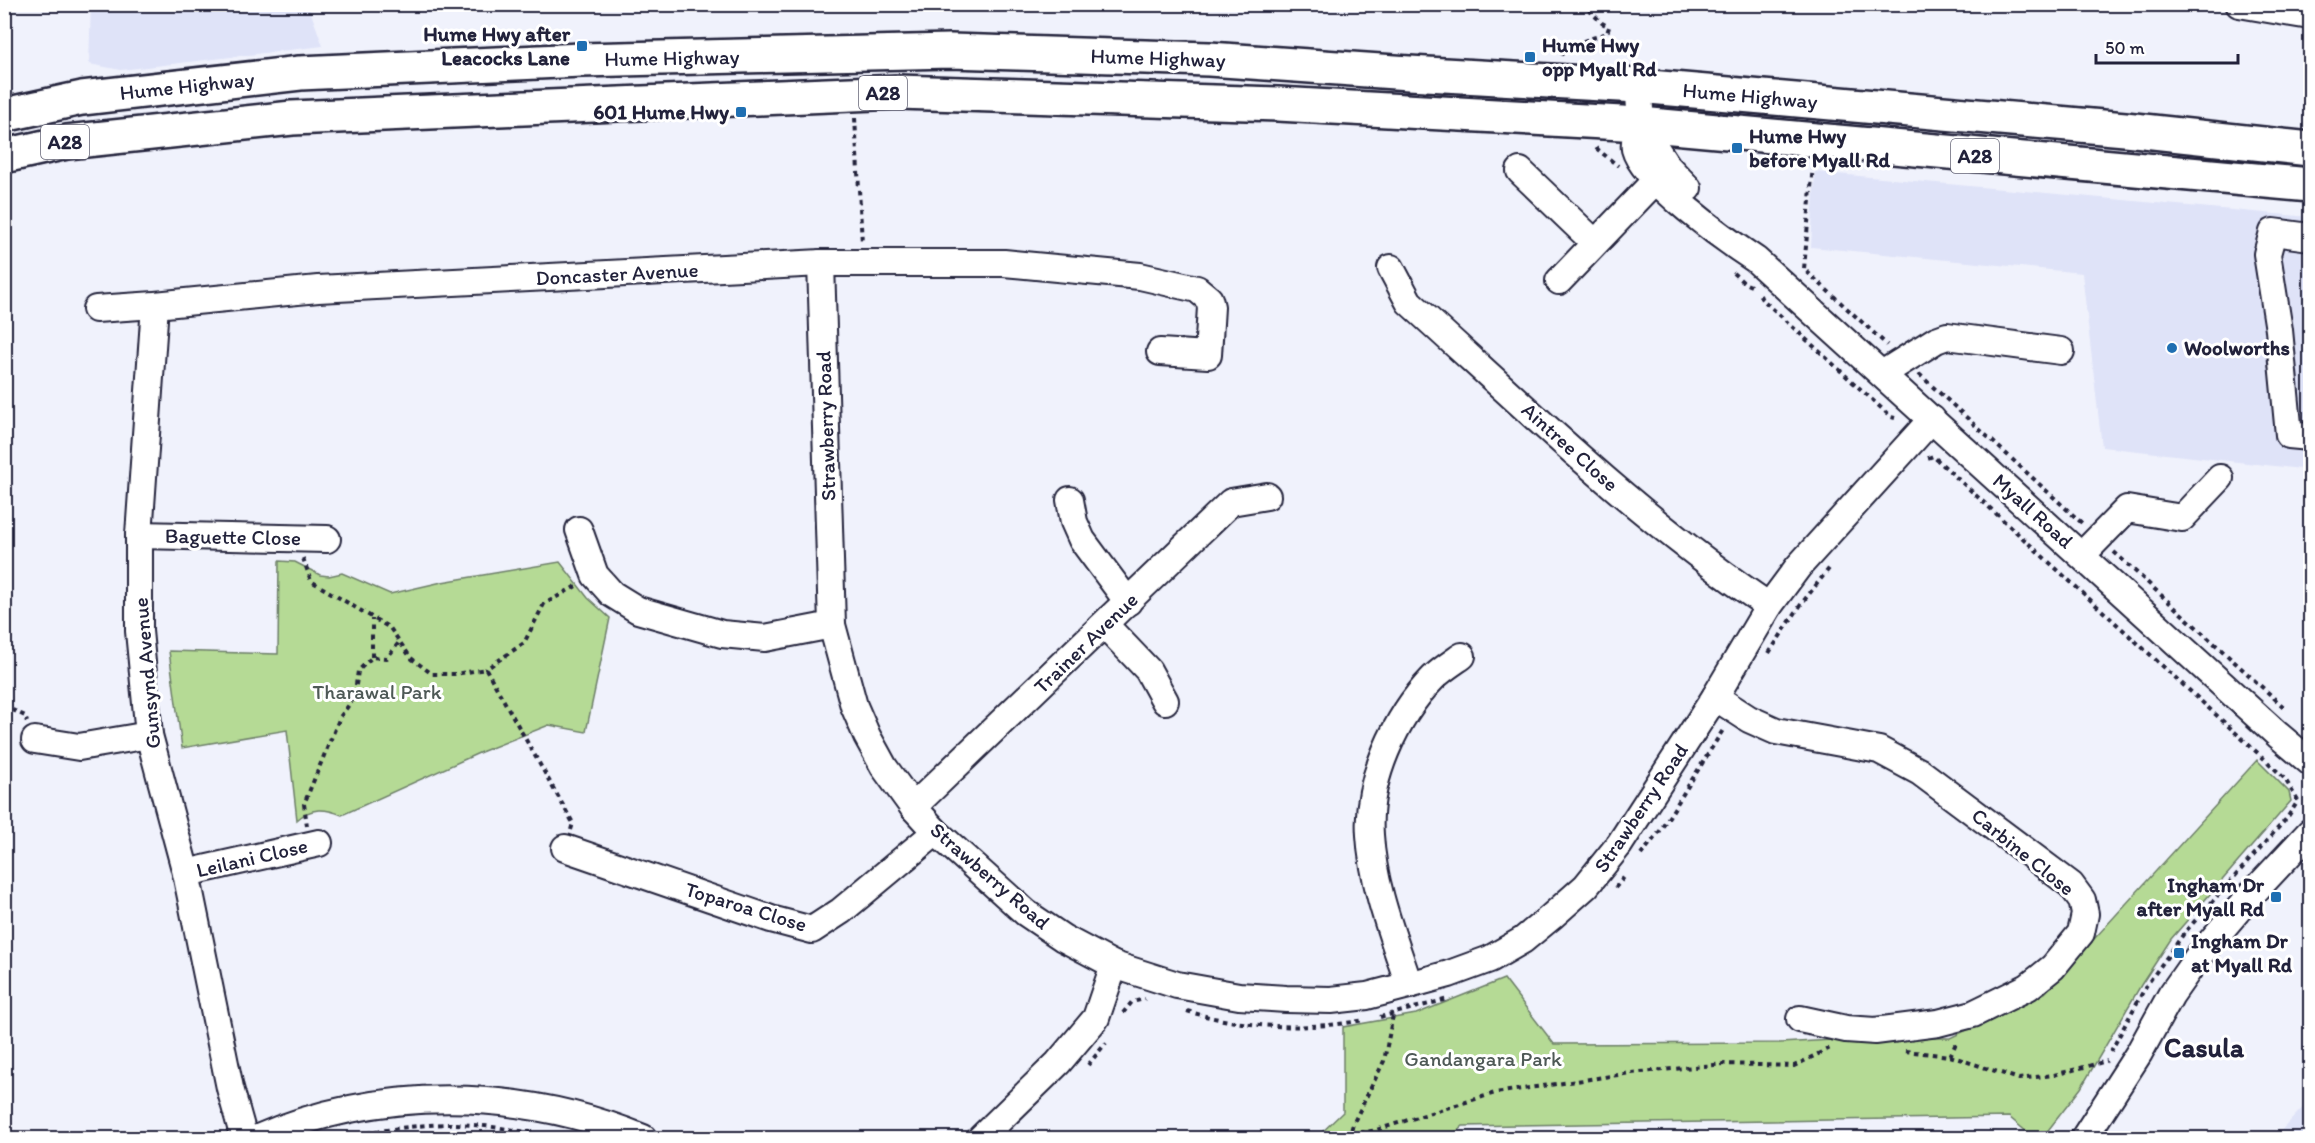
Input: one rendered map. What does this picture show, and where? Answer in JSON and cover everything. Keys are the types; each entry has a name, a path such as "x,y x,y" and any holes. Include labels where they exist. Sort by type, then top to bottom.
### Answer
{"highway":[{"name":"Hume Highway","path":"4,115 82,98 300,73 581,60 950,51 1209,58 1421,74 1638,86 2113,128 2310,149"},
{"name":"Hume Highway","path":"4,156 67,142 292,118 898,92 1278,104 1640,124 2310,185"}],"street":[{"path":"2239,4 2310,16"},
{"name":"Myall Road","path":"1638,86 1640,124 1634,140 1638,158 1651,186 1756,260 1932,419 2090,547 2278,735 2310,762"},
{"name":"Myall Road","path":"1640,124 1673,174 1728,225 1756,260"},
{"path":"1520,171 1595,243"},
{"path":"1559,281 1651,186"},
{"path":"2310,237 2272,232 2267,254 2279,330 2289,435 2310,437"},
{"name":"Doncaster Avenue","path":"96,309 155,306 318,289 821,264 1004,263 1140,276 1197,289 1209,299 1211,307 1208,355 1160,352"},
{"name":"Strawberry Road","path":"821,264 832,625 844,674 867,736 884,767 913,807 936,832 1026,913 1063,938 1114,965 1177,985 1239,996 1331,1000 1367,996 1449,974 1490,959 1523,940 1586,886 1619,845 1715,697 1769,606 1798,567 1932,419"},
{"name":"Aintree Close","path":"1392,268 1409,302 1619,492 1716,570 1769,606"},
{"name":"Gunsynd Avenue","path":"155,306 139,535 139,631 149,735 186,873 230,1088 244,1138"},
{"path":"1882,374 1935,340 1947,336 2061,351"},
{"path":"2090,547 2127,509 2182,518 2220,478"},
{"name":"Trainer Avenue","path":"913,807 1231,502 1267,496"},
{"path":"1070,500 1074,522 1082,540 1128,602"},
{"path":"579,530 595,575 612,594 638,609 722,634 765,638 832,625"},
{"name":"Baguette Close","path":"139,535 327,539"},
{"path":"1105,625 1148,670 1165,701"},
{"path":"1409,985 1380,896 1373,864 1369,833 1372,801 1380,767 1390,740 1401,720 1434,676 1462,656"},
{"name":"Carbine Close","path":"1715,697 1749,719 1776,731 1879,750 1901,760 2055,873 2070,885 2082,900 2085,914 2081,933 2054,967 2028,987 1973,1014 1938,1023 1875,1031 1846,1029 1800,1018"},
{"path":"35,740 79,747 149,735"},
{"name":"Toparoa Close","path":"565,848 771,919 812,930 842,911 936,832"},
{"path":"2084,1138 2139,1053 2171,995 2197,958 2249,897 2310,832"},
{"name":"Leilani Close","path":"186,873 313,844"},
{"path":"981,1138 1058,1063 1096,1018 1114,965"},
{"path":"258,1138 333,1113 393,1102 448,1099 499,1102 543,1108 578,1116 643,1138"}],"path":[{"path":"1561,55 1569,46 1607,33 1609,27 1583,4"},
{"path":"855,114 863,245 871,247"},
{"path":"1589,144 1651,186"},
{"path":"1814,163 1804,269 1905,361 2090,547 2293,716"},
{"path":"1727,268 1744,283 1759,290 1761,298 1891,417 1895,418"},
{"path":"1896,1050 1950,1056 2019,1079 2054,1075 2106,1063 2146,986 2185,932 2279,826 2298,801 2285,779 2272,766 1933,456 1924,460"},
{"path":"298,538 311,581 390,628 411,658 432,674 456,674 486,669 524,643 544,604 595,575"},
{"path":"1766,657 1802,603 1831,566"},
{"path":"313,844 304,804 340,717 354,698 358,671 372,657 372,618"},
{"path":"372,657 387,658 400,641"},
{"path":"486,669 573,823 565,848"},
{"path":"1120,1017 1132,1002 1142,998 1153,1001"},
{"path":"1184,1010 1233,1020 1307,1026 1342,1024 1393,1015 1384,1061 1353,1124 1350,1137 1495,1093 1631,1073 1725,1064 1794,1066 1833,1047"},
{"path":"1950,1056 1959,1036"},
{"path":"1080,1073 1107,1041"},
{"path":"340,1138 382,1130 454,1124 556,1138"}],"shaded area":[{"path":"91,5 308,5 323,46 121,70 89,64"},
{"path":"1815,172 2310,217 2310,470 2102,447 2082,273 1811,247"},
{"path":"2310,1100 2310,1138 2274,1138"},
{"path":"480,1132 529,1138 407,1138"}],"green space":[{"name":"Tharawal Park","path":"279,561 295,562 320,575 329,576 342,573 390,594 442,582 560,562 588,598 610,618 586,732 549,725 481,752 342,815 318,810 297,820 287,730 182,748 169,651 278,654"},
{"name":"Gandangara Park","path":"2257,760 2289,792 2291,801 2171,939 2141,985 2081,1088 2042,1138 2034,1138 2009,1117 1463,1126 1449,1138 1316,1138 1343,1112 1343,1027 1416,1014 1504,979 1554,1044 1780,1043 1867,1038 1950,1038 2045,993"}],"place":[{"name":"Hume Hwy after Leacocks Lane","path":"582,46"},
{"name":"Hume Hwy opp Myall Rd","path":"1530,57"},
{"name":"601 Hume Hwy","path":"741,112"},
{"name":"Hume Hwy before Myall Rd","path":"1737,148"},
{"name":"Woolworths","path":"2172,348"},
{"name":"Ingham Dr after Myall Rd","path":"2276,897"},
{"name":"Ingham Dr at Myall Rd","path":"2179,953"}],"district":[{"name":"Casula","path":"2204,1048"}]}
